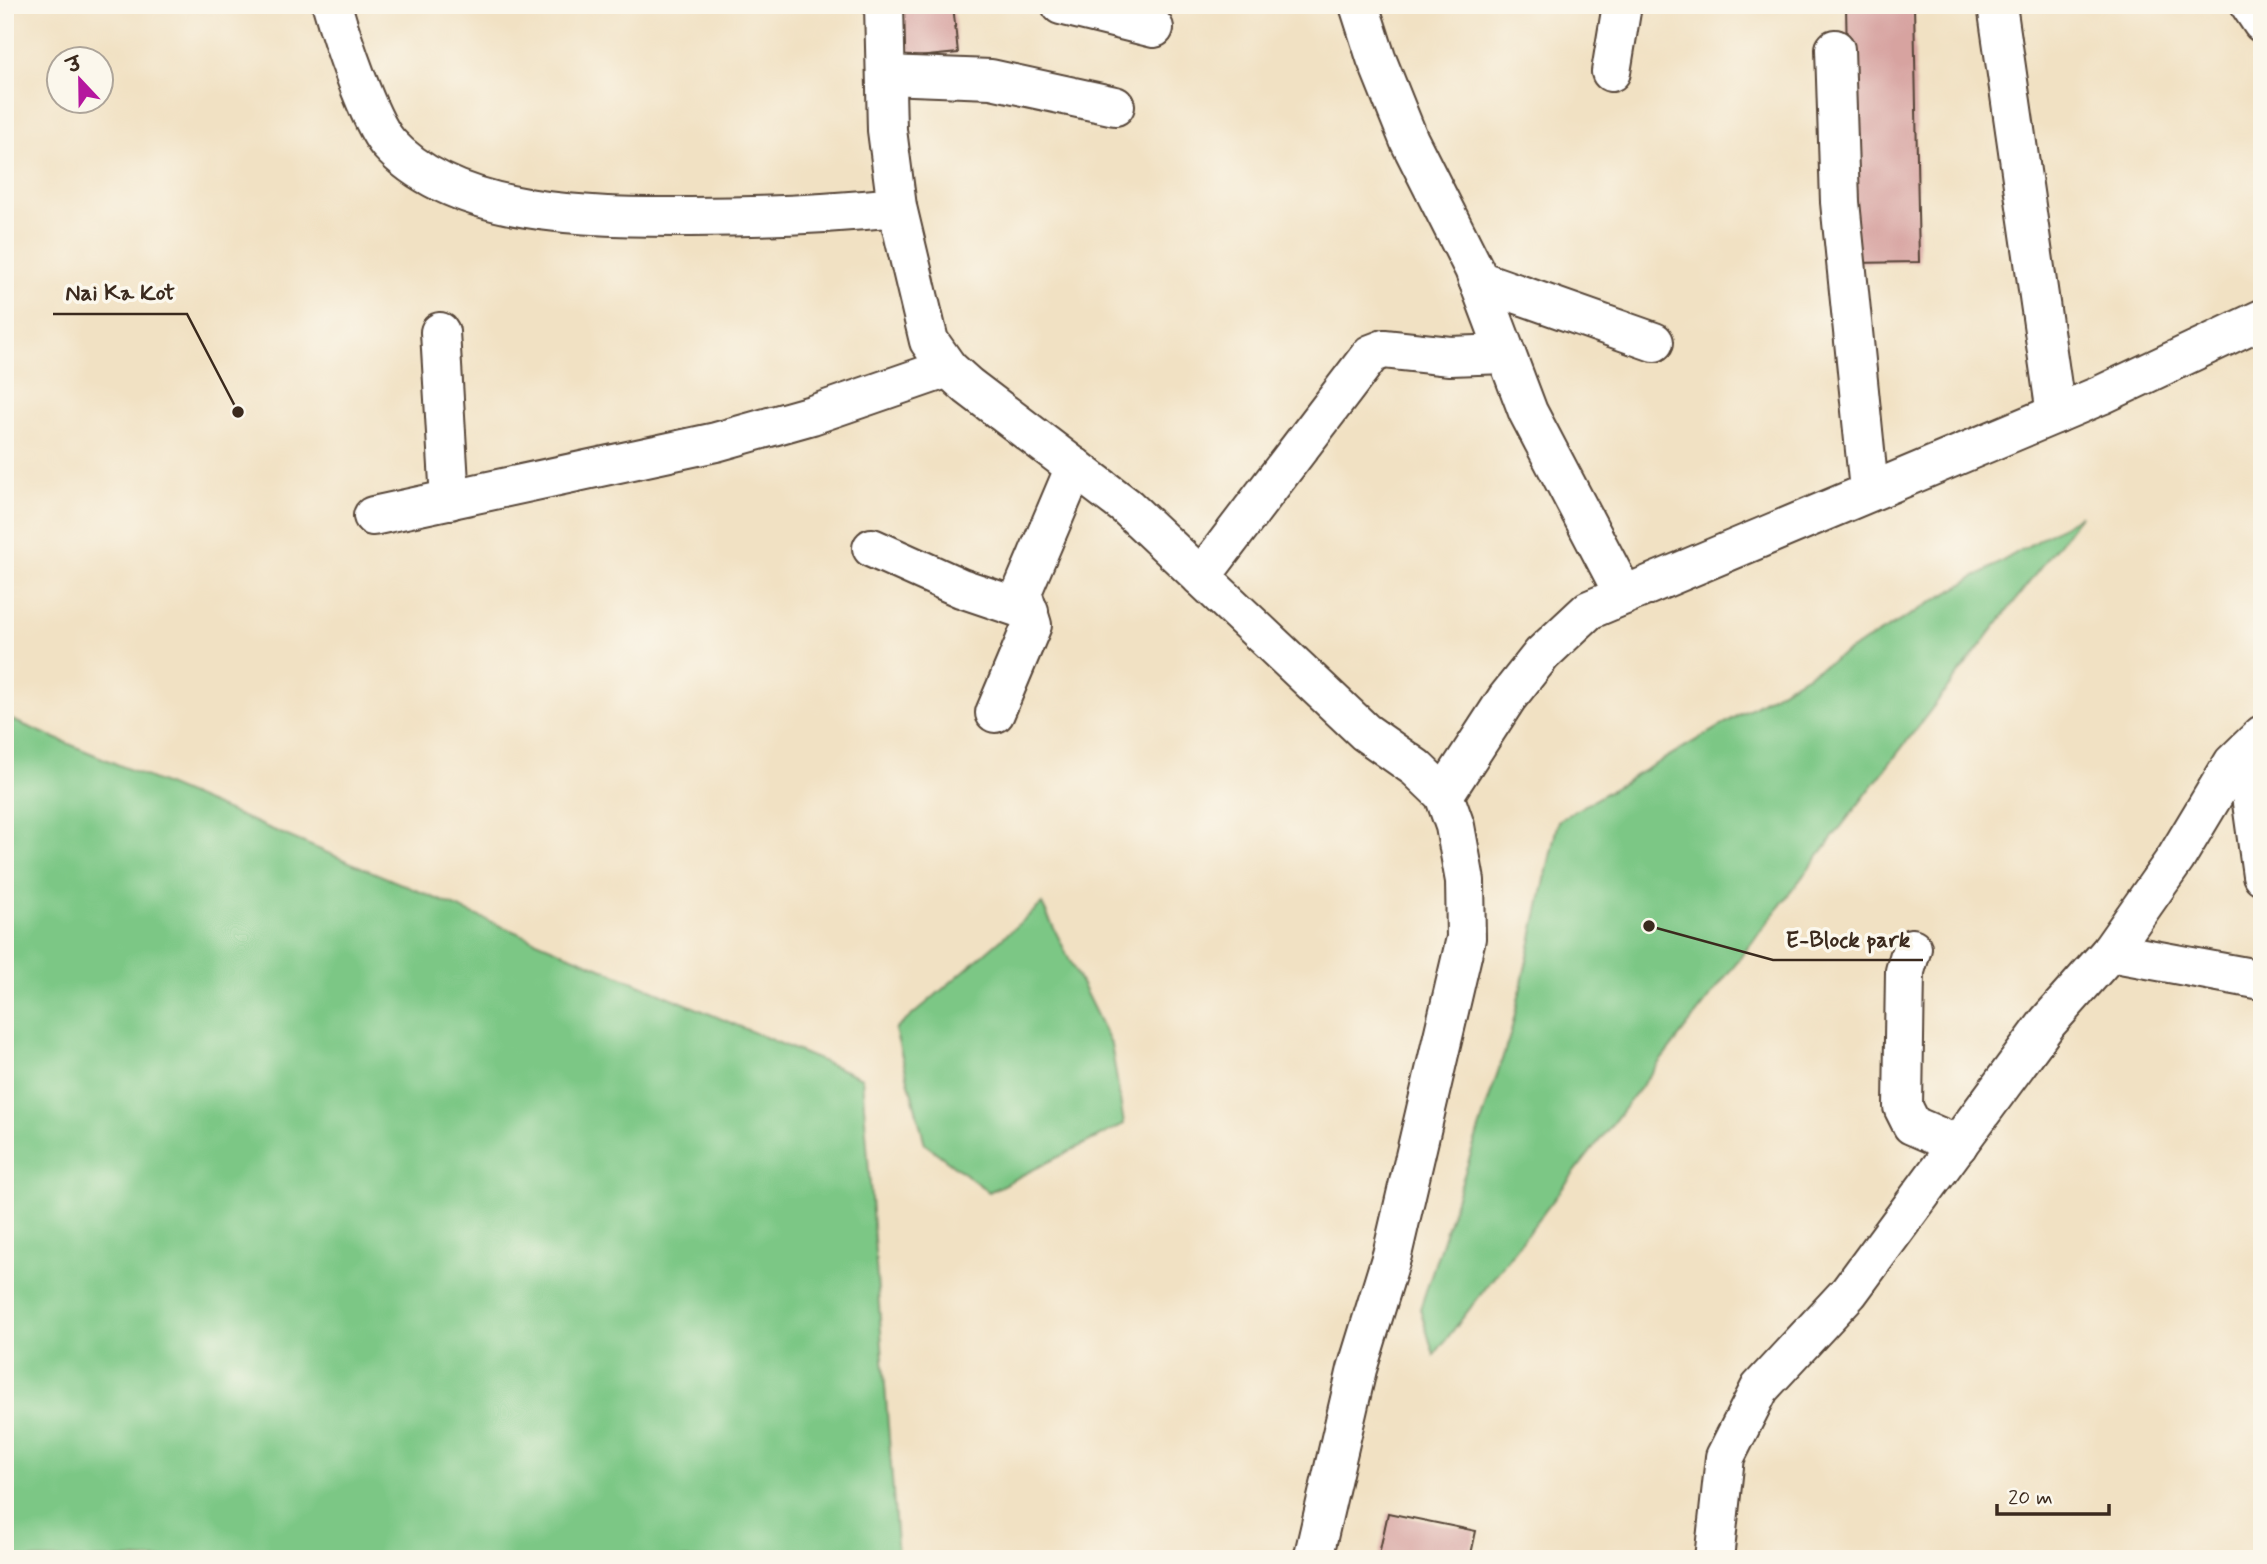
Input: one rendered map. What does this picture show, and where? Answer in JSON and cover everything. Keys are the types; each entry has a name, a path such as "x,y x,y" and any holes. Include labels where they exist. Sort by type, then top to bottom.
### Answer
{"street":[{"path":"332,5 340,36 386,141 407,160 441,182 506,204 591,217 817,215 897,207"},
{"path":"884,5 887,130 897,207 929,341 948,368 1127,507 1365,732 1416,768 1444,795 1455,826 1465,881 1466,938 1392,1255 1357,1369 1313,1559"},
{"path":"1061,5 1154,28"},
{"path":"1359,5 1376,58 1409,140 1478,280 1528,412 1624,594"},
{"path":"1611,72 1622,5"},
{"path":"1997,5 2056,414"},
{"path":"2250,5 2262,23"},
{"path":"1835,49 1840,202 1869,490"},
{"path":"886,75 991,79 1115,106"},
{"path":"1478,280 1654,342"},
{"path":"1444,795 1507,698 1542,654 1589,610 1869,490 2056,414 2262,319"},
{"path":"440,332 450,500"},
{"path":"1201,577 1371,354 1384,349 1450,356 1505,354"},
{"path":"373,516 716,442 812,415 948,368"},
{"path":"995,713 1032,625 1022,592 1075,467"},
{"path":"872,548 961,588 1029,611"},
{"path":"2253,744 2262,874"},
{"path":"1714,1559 1725,1457 1760,1388 1849,1292 2048,1022 2110,952 2176,858 2233,764 2253,744"},
{"path":"1912,948 1905,971 1903,1107 1912,1125 1958,1145"},
{"path":"2110,952 2262,980"}],"green space":[{"path":"2081,515 1434,1355 1420,1309 1511,1032 1558,821"},
{"path":"5,717 862,1078 898,1559 5,1559"},
{"path":"1042,904 1111,1044 1124,1124 989,1192 925,1144 895,1030"}],"building":[{"path":"891,5 953,5 958,53 897,59"},
{"path":"1846,5 1914,5 1919,262 1851,263"},
{"path":"1388,1513 1476,1531 1470,1559 1378,1559"}],"place":[{"name":"Nai Ka Kot","path":"238,412"},
{"name":"E-Block park","path":"1649,926"}]}
